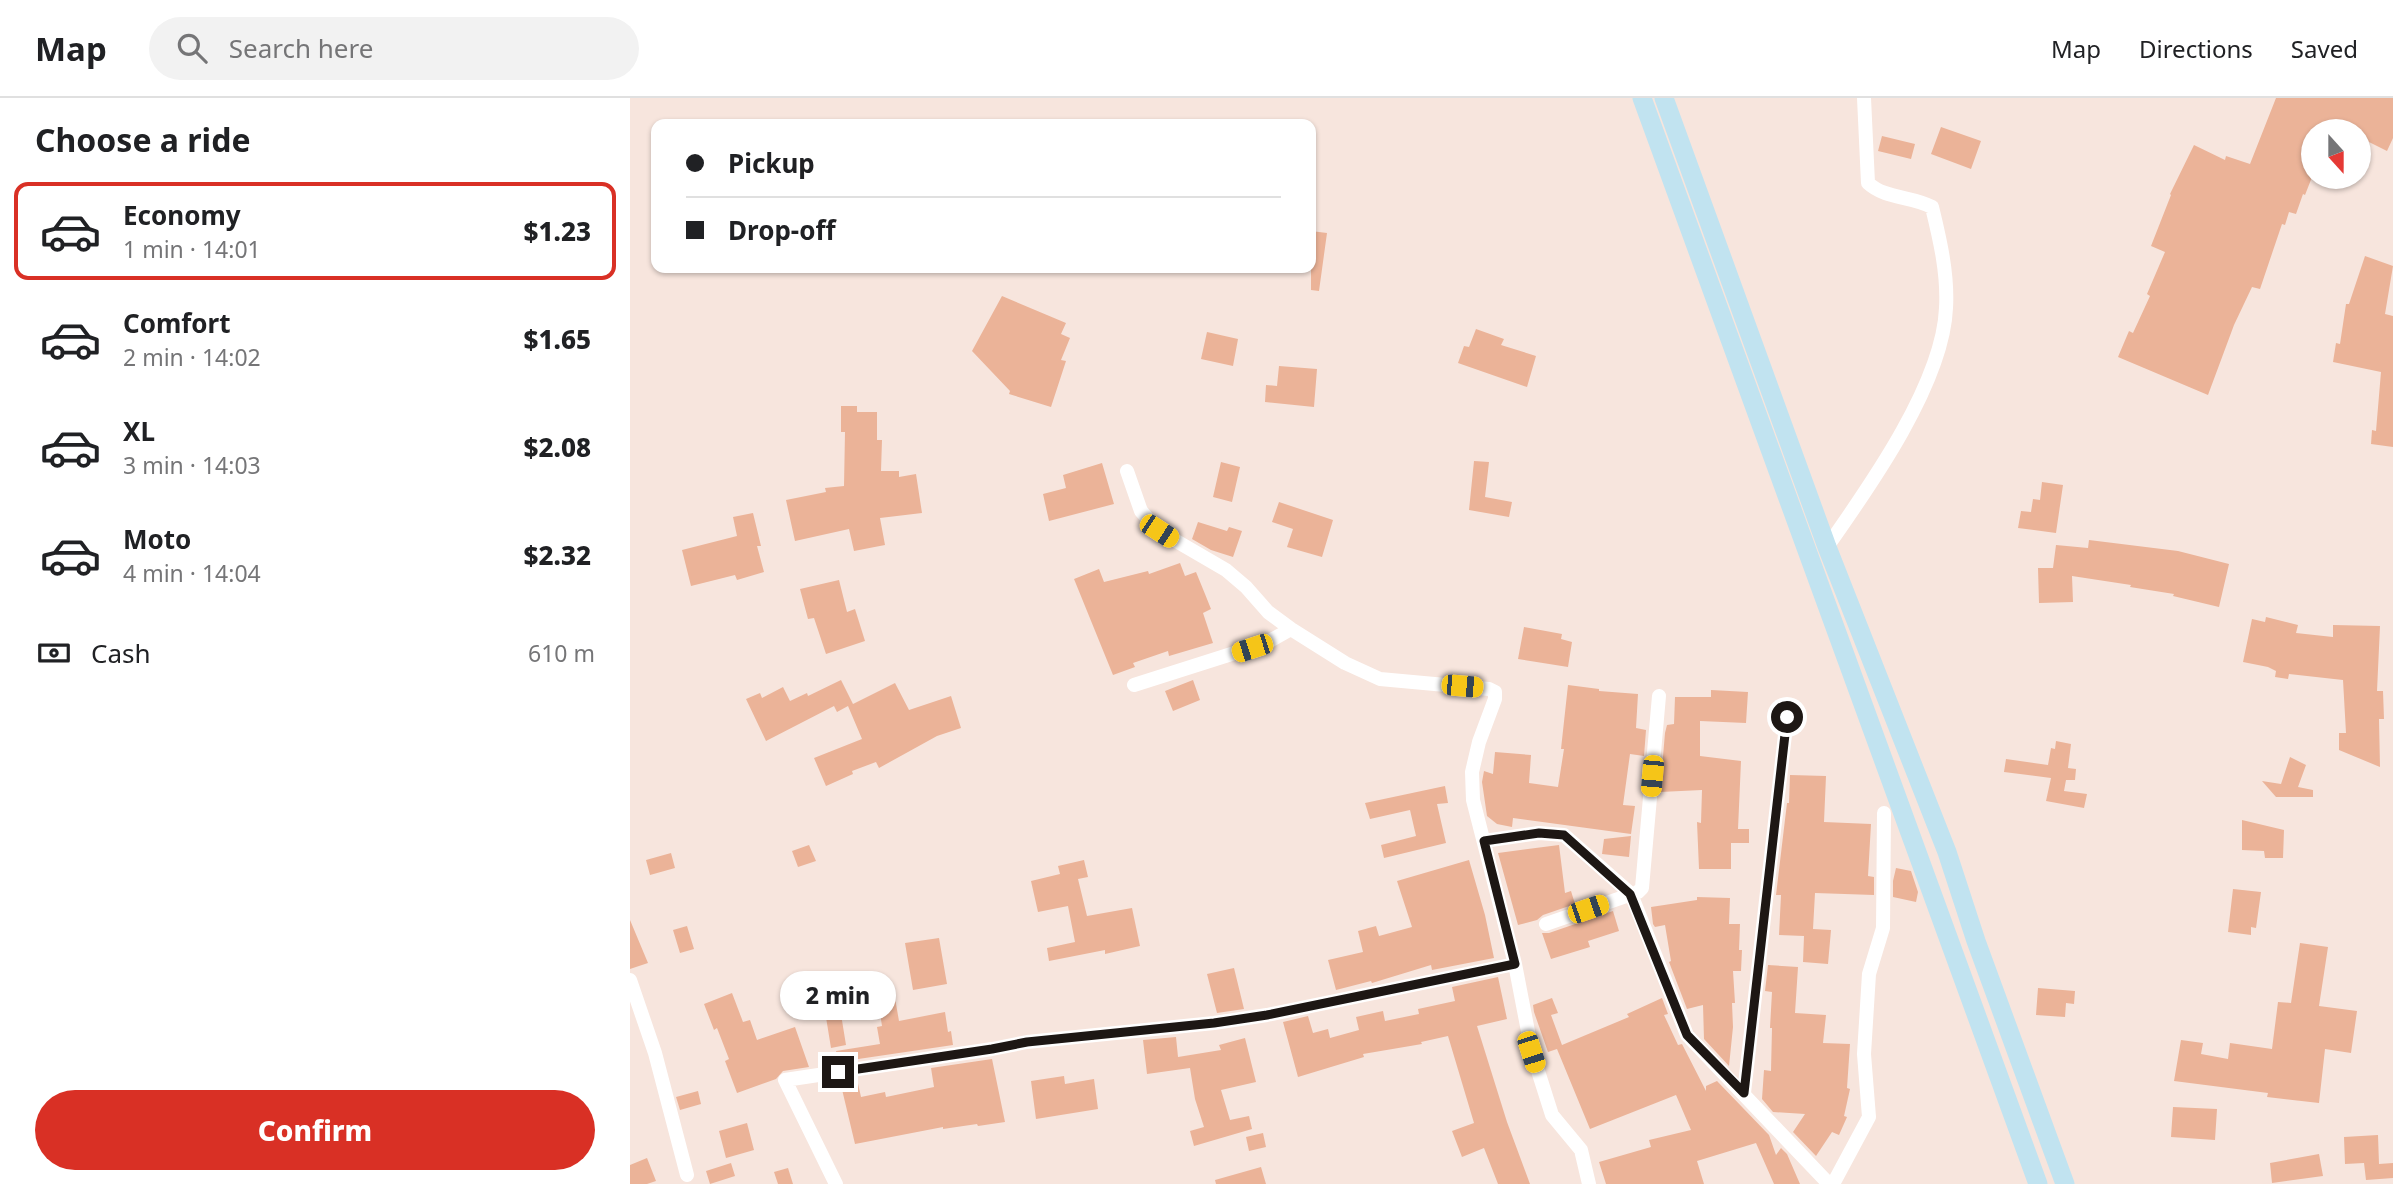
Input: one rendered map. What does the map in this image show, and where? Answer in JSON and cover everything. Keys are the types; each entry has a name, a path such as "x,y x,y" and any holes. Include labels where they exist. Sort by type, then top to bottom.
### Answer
{"main road":[{"path":"1642,98 2038,1184"},
{"path":"1664,98 1827,547 1947,852 1976,942 2065,1184"}],"street":[{"path":"1827,547 1867,490 1911,413 1936,362 1946,309 1942,249 1932,207 1920,201 1877,191 1868,183 1864,98"},
{"path":"1127,471 1141,511 1159,531 1226,570 1246,587 1268,612 1345,663 1380,679 1489,689 1495,692 1472,772 1473,800 1515,964 1531,1052 1552,1115 1581,1150 1589,1184"},
{"path":"1134,685 1266,643 1291,629"},
{"path":"1546,924 1638,892 1643,883 1659,696"},
{"path":"1744,1093 1787,717"},
{"path":"1484,841 1539,833 1564,835 1630,894 1687,1035 1831,1184 1869,1117 1864,1054 1869,974 1883,929 1884,813"},
{"path":"836,1184 785,1080 1027,1042 1267,1015 1515,964"},
{"path":"630,980 655,1053 687,1175"}],"building":[{"path":"2276,98 2393,98 2393,138 2387,151 2371,143 2371,119 2301,119 2301,189 2307,189 2296,214 2289,212 2285,225 2282,224 2260,289 2252,287 2234,325 2208,395 2118,357 2129,331 2133,333 2150,296 2147,294 2165,252 2151,246 2170,194 2194,145 2225,160 2226,156 2250,164"},
{"path":"1941,127 1981,141 1971,169 1931,154"},
{"path":"1882,136 1915,144 1911,159 1878,151"},
{"path":"1316,232 1327,233 1319,291 1311,290 1311,273 1316,273"},
{"path":"2365,256 2393,266 2385,314 2393,316 2393,447 2371,444 2372,430 2376,431 2381,372 2333,362 2336,343 2340,344 2346,304 2349,304"},
{"path":"1002,296 1066,323 1061,334 1070,338 1061,360 1066,361 1051,407 1009,394 1010,391 972,351"},
{"path":"1476,329 1504,339 1501,345 1536,356 1527,387 1458,363 1464,346 1469,347"},
{"path":"1207,332 1238,339 1233,366 1201,359"},
{"path":"1279,366 1317,369 1314,407 1265,402 1266,385 1277,386"},
{"path":"841,406 857,406 857,412 877,412 877,440 882,440 881,471 899,471 899,477 916,474 922,513 880,518 885,545 854,551 849,529 795,541 786,500 826,492 825,488 844,486 845,432 841,432"},
{"path":"1474,461 1489,462 1485,497 1512,502 1509,517 1469,510"},
{"path":"1221,462 1240,467 1232,502 1213,497"},
{"path":"1102,463 1114,504 1049,521 1043,494 1066,488 1063,475"},
{"path":"2042,482 2063,485 2056,533 2018,528 2021,511 2031,512 2033,499 2040,500"},
{"path":"1279,502 1333,520 1322,557 1287,547 1293,529 1272,522"},
{"path":"753,513 761,546 757,546 764,572 737,580 735,575 691,586 682,550 737,536 733,517"},
{"path":"1198,522 1227,531 1229,527 1242,531 1233,557 1211,550 1192,539"},
{"path":"2089,540 2178,551 2229,564 2219,607 2173,596 2174,594 2072,576 2073,602 2039,603 2038,568 2053,568 2056,545 2088,548"},
{"path":"1180,563 1185,576 1196,572 1211,609 1203,613 1213,643 1169,656 1168,651 1133,663 1135,667 1113,675 1074,579 1099,569 1104,582 1148,571 1149,574"},
{"path":"839,580 847,612 855,609 865,641 826,654 814,618 808,619 800,589"},
{"path":"2266,617 2298,625 2296,633 2333,637 2333,625 2380,626 2377,691 2383,691 2384,719 2379,719 2380,767 2339,750 2339,733 2346,733 2343,680 2289,674 2288,679 2275,677 2276,671 2268,667 2243,662 2252,619 2265,622"},
{"path":"1524,627 1562,634 1561,639 1572,642 1568,667 1518,659"},
{"path":"841,680 853,704 895,683 909,710 951,696 961,728 937,736 879,768 876,762 852,771 853,774 826,786 814,758 862,739 848,706 837,712 834,706 766,741 746,699 760,693 762,698 783,687 790,701 807,693 808,696"},
{"path":"1193,680 1200,700 1173,711 1165,691"},
{"path":"1568,685 1638,694 1636,728 1646,730 1644,756 1630,754 1623,805 1635,806 1631,834 1513,818 1512,827 1497,824 1487,816 1482,782 1484,771 1493,774 1495,752 1531,755 1529,783 1558,787 1564,749 1561,749"},
{"path":"1711,690 1748,692 1746,723 1700,721 1700,756 1741,761 1738,829 1749,829 1749,843 1731,843 1731,869 1699,869 1697,822 1701,823 1702,790 1660,792 1665,733 1667,725 1674,724 1675,697 1711,697"},
{"path":"2056,741 2071,744 2068,768 2076,769 2075,780 2066,780 2064,791 2087,794 2084,808 2046,801 2051,778 2004,772 2006,759 2048,765 2051,748 2055,749"},
{"path":"2290,757 2306,765 2298,787 2313,790 2313,797 2276,797 2262,781 2281,784"},
{"path":"1790,775 1826,776 1824,822 1871,824 1868,876 1874,877 1874,895 1815,893 1813,929 1831,930 1828,964 1803,962 1804,936 1779,935 1781,895 1776,895 1789,803"},
{"path":"1445,786 1448,803 1437,804 1446,843 1384,858 1381,845 1416,836 1410,810 1370,819 1365,803"},
{"path":"2242,820 2284,830 2283,858 2265,858 2264,851 2242,850"},
{"path":"1631,836 1629,857 1602,854 1604,839"},
{"path":"809,845 816,861 798,867 792,851"},
{"path":"1559,845 1565,893 1571,891 1575,904 1518,925 1498,853"},
{"path":"671,853 675,868 650,875 646,860"},
{"path":"1084,860 1088,877 1078,879 1087,916 1132,908 1140,946 1105,954 1105,950 1049,961 1047,948 1075,942 1068,906 1038,912 1031,881 1060,874 1058,866"},
{"path":"1469,860 1494,958 1432,970 1431,965 1372,983 1371,981 1336,990 1328,960 1363,952 1358,931 1376,926 1379,936 1412,927 1397,881"},
{"path":"1896,868 1911,871 1918,892 1916,902 1893,897"},
{"path":"2233,889 2261,892 2256,928 2251,927 2251,935 2228,932"},
{"path":"1697,897 1730,898 1729,924 1740,924 1741,971 1733,971 1735,1003 1732,1003 1733,1027 1729,1066 1704,1039 1703,1005 1687,1009 1669,962 1665,925 1655,927 1653,924 1651,907 1697,900"},
{"path":"1613,911 1619,931 1588,941 1590,947 1551,959 1542,933"},
{"path":"630,920 648,963 630,969"},
{"path":"687,926 694,949 680,953 673,930"},
{"path":"939,938 947,984 913,990 905,943"},
{"path":"2300,943 2328,947 2319,1006 2357,1011 2351,1053 2325,1049 2319,1103 2267,1097 2268,1093 2174,1081 2181,1040 2203,1043 2201,1054 2228,1059 2230,1043 2272,1049 2278,1002 2291,1003"},
{"path":"1768,965 1798,967 1795,1013 1826,1015 1823,1043 1850,1044 1847,1088 1850,1089 1844,1116 1847,1117 1839,1135 1832,1132 1816,1156 1793,1132 1805,1114 1773,1112 1762,1099 1764,1070 1771,1071 1772,992 1765,991"},
{"path":"1234,968 1244,1009 1217,1013 1207,974"},
{"path":"1498,977 1507,1019 1477,1026 1530,1184 1498,1184 1484,1148 1462,1157 1452,1131 1474,1123 1448,1036 1421,1042 1422,1044 1363,1054 1364,1057 1298,1077 1283,1022 1308,1016 1313,1033 1328,1029 1330,1038 1359,1030 1356,1017 1383,1011 1385,1021 1419,1014 1418,1009 1455,1001 1452,987"},
{"path":"2038,988 2075,991 2074,1004 2066,1003 2065,1017 2036,1015"},
{"path":"732,993 743,1022 750,1020 757,1040 795,1027 809,1067 783,1071 776,1079 737,1093 725,1061 729,1059 704,1004"},
{"path":"895,998 899,1021 945,1012 953,1045 838,1062 836,1051 880,1044 877,1027 882,1026 878,1000"},
{"path":"1552,998 1558,1013 1551,1015 1562,1045 1629,1017 1627,1014 1662,998 1668,1014 1664,1015 1678,1045 1682,1044 1706,1091 1706,1086 1717,1081 1769,1135 1776,1155 1781,1148 1787,1154 1800,1184 1774,1184 1756,1143 1697,1161 1704,1184 1606,1184 1599,1162 1651,1147 1649,1140 1691,1130 1676,1095 1590,1129 1557,1049 1548,1052 1534,1012 1533,1005"},
{"path":"839,1002 846,1045 831,1048 824,1005"},
{"path":"1176,1037 1178,1057 1221,1050 1219,1045 1245,1038 1256,1082 1221,1090 1230,1120 1249,1116 1252,1129 1194,1146 1190,1131 1204,1127 1195,1099 1190,1068 1147,1074 1143,1040"},
{"path":"992,1059 1005,1122 943,1127 855,1144 840,1081 857,1079 861,1097 885,1092 886,1097 934,1087 931,1068"},
{"path":"1064,1076 1065,1084 1094,1079 1098,1109 1036,1119 1031,1081"},
{"path":"698,1091 701,1104 680,1110 676,1097"},
{"path":"2173,1107 2217,1109 2215,1140 2171,1137"},
{"path":"747,1123 754,1150 726,1158 719,1131"},
{"path":"1263,1133 1266,1147 1249,1151 1246,1137"},
{"path":"2378,1135 2379,1164 2393,1163 2393,1178 2366,1180 2364,1163 2345,1164 2344,1137"},
{"path":"2319,1154 2323,1176 2272,1183 2270,1163"},
{"path":"647,1158 656,1181 630,1184 630,1165"},
{"path":"731,1163 735,1176 710,1184 706,1171"},
{"path":"1261,1167 1266,1184 1216,1184 1215,1180"},
{"path":"788,1168 793,1184 778,1184 774,1172"}],"route":[{"path":"838,1072 1027,1042 1267,1015 1515,964 1484,841 1539,833 1564,835 1630,894 1687,1035 1744,1093 1787,717"}]}
